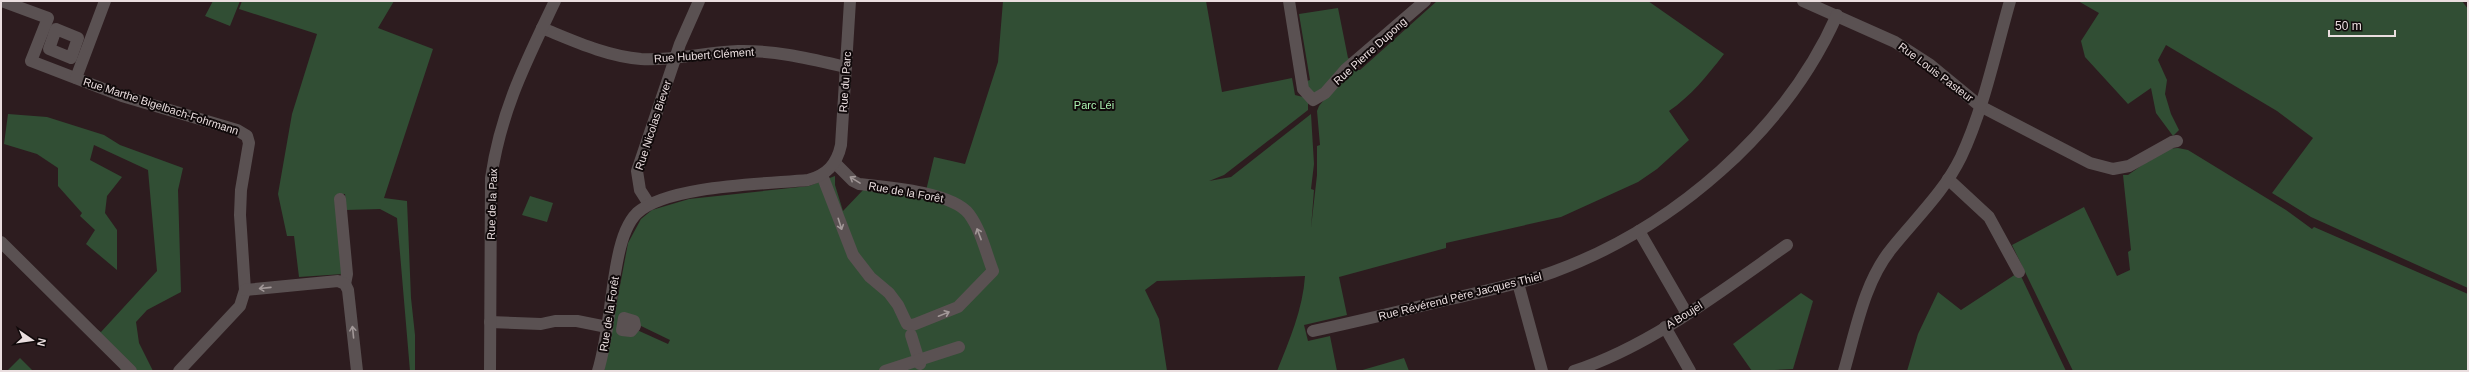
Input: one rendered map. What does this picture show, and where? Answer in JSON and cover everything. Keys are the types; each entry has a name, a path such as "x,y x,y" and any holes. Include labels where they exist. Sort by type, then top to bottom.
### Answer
{"street":[{"name":"Rue Marthe Bigelbach-Fohrmann","path":"3,1 48,18 31,61 134,100 237,130 247,136 249,143 241,190 240,215 245,290 240,306 179,371"},
{"path":"76,78 105,1"},
{"name":"Rue de la Paix","path":"490,371 491,178 495,153 512,94 555,1"},
{"name":"Rue Nicolas Biever","path":"649,204 640,190 637,171 676,58 699,1"},
{"name":"Rue du Parc","path":"835,162 841,145 850,1"},
{"name":"Rue Pierre Dupong","path":"1289,1 1303,89 1313,100 1325,93 1346,69 1426,1"},
{"name":"Rue Louis Pasteur","path":"1803,1 1895,42 1929,64 1980,106 2090,163 2113,169 2129,166 2168,143 2177,142"},
{"path":"1844,371 1866,297 1876,272 1891,248 1917,221 1948,179 1961,158 1980,106 2010,1"},
{"name":"Rue Révérend Père Jacques Thiel","path":"1313,331 1518,283 1553,272 1589,256 1638,231 1692,193 1749,142 1778,110 1800,80 1824,45 1837,15"},
{"name":"Rue Hubert Clément","path":"542,28 592,49 640,59 676,58 759,51 781,53 846,67"},
{"name":"Rue de la Forêt","path":"598,371 623,238 637,214 649,204 663,198 687,192 808,180 822,175 835,162 859,184 946,199 963,208 975,224 993,271 958,307 913,325 907,324 898,305 889,293 870,277 853,254 822,175"},
{"path":"1948,179 1989,217 2019,272"},
{"path":"340,199 347,274 345,284 348,290 357,371"},
{"path":"1638,231 1687,314"},
{"path":"1,242 131,371"},
{"name":"A Boujel","path":"1576,371 1624,349 1666,327 1787,245"},
{"path":"245,290 338,281 345,284"},
{"path":"1518,283 1542,371"},
{"path":"490,322 541,324 555,321 577,321 607,327"},
{"path":"1666,327 1690,371"},
{"path":"911,335 920,362"},
{"path":"885,371 920,362 959,347"}],"green space":[{"path":"213,1 240,1 230,26 205,16"},
{"path":"242,1 394,1 378,28 433,49 384,198 407,201 411,298 415,335 415,371 410,371 397,218 380,209 346,210 345,194 336,195 343,274 299,277 294,236 287,236 278,194 292,114 317,34 239,9"},
{"name":"Parc Léi","path":"1003,1 1206,1 1222,92 1292,78 1295,95 1303,97 1308,101 1308,110 1224,175 1209,181 1231,177 1311,114 1314,164 1311,189 1314,190 1311,228 1317,175 1317,146 1320,145 1317,111 1319,106 1349,69 1360,70 1437,1 1648,1 1724,54 1692,92 1669,111 1689,140 1657,169 1638,182 1561,217 1446,243 1446,248 1339,277 1347,315 1304,325 1308,341 1330,336 1337,371 1277,371 1291,336 1298,313 1304,288 1305,276 1157,281 1145,290 1159,319 1167,371 604,371 628,243 641,219 652,210 689,199 809,186 835,176 835,185 843,211 864,189 925,195 934,157 965,164 998,62","holes":["639,325 670,340 668,344 637,330"]},
{"path":"2078,1 2462,1 2468,9 2468,288 2311,217 2272,193 2313,138 2277,111 2166,45 2158,60 2167,80 2165,94 2171,114 2179,130 2173,136 2156,113 2151,88 2128,104 2085,57 2081,41 2099,13"},
{"path":"1338,8 1348,58 1351,59 1324,90 1314,93 1308,89 1307,81 1310,80 1299,14"},
{"path":"8,114 47,117 104,135 120,145 183,168 178,190 181,292 147,310 136,322 139,343 153,371 119,371 124,365 78,318 101,332 157,271 148,170 94,145 90,160 122,177 107,196 105,213 117,230 117,270 86,244 95,230 80,216 82,213 58,186 58,168 37,154 4,144"},
{"path":"2178,148 2188,150 2286,210 2312,229 2314,227 2468,294 2468,371 2073,371 2012,245 2084,207 2117,276 2130,270 2128,252 2131,250 2123,175 2128,175 2165,149"},
{"path":"530,196 553,203 547,222 522,215"},
{"path":"2019,272 2066,371 1907,371 1918,334 1938,292 1961,310"},
{"path":"1801,293 1813,301 1793,369 1752,371 1733,344"},
{"path":"20,358 33,371 7,371"},
{"path":"1404,358 1409,371 1359,371"}]}
